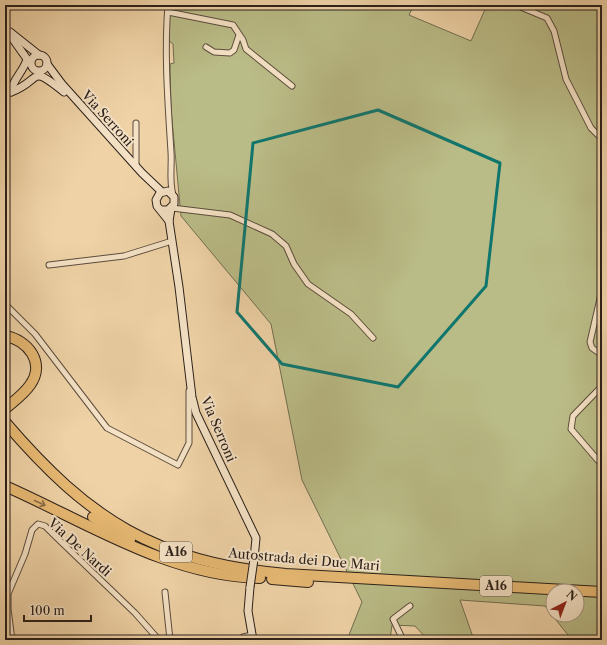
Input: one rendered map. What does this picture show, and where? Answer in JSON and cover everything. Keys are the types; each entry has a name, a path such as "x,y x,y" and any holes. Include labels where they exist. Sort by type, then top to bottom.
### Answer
{"highway":[{"path":"7,407 30,385 36,370 35,359 31,351 24,344 8,338"},
{"path":"5,417 74,494"},
{"name":"Autostrada dei Due Mari","path":"5,422 35,457 74,494 98,512 131,533 166,549 201,560 261,571 390,584 545,595"},
{"name":"Autostrada dei Due Mari","path":"5,433 44,476 70,500 94,518 128,539 182,562 217,571 260,578 602,592"},
{"path":"5,486 145,551 181,566 216,575 260,578"},
{"path":"585,598 602,599"}],"main road":[{"path":"5,28 39,55 45,57 47,64 62,84"},
{"path":"5,28 27,59 25,68 13,84 11,92"},
{"path":"19,40 32,61 35,69 48,74 62,84"},
{"path":"22,81 32,61 39,55"},
{"path":"5,98 22,81 45,69 47,64"},
{"path":"11,92 37,76 45,76 64,92 74,97"},
{"name":"Via Serroni","path":"62,84 153,185 164,191 156,203 169,221 180,287 190,399 256,538 248,611 252,638"},
{"path":"162,210 174,204 164,191"},
{"name":"Via Serroni","path":"169,221 174,204"}],"street":[{"path":"164,191 172,158 167,53 168,5"},
{"path":"516,5 546,18 554,31 566,79 591,128 602,139"},
{"path":"168,12 231,24 243,40 246,48 292,86"},
{"path":"206,47 214,52 230,53 234,50 239,36"},
{"path":"136,123 136,167"},
{"path":"174,204 230,215 272,234 286,246 297,269 308,284 351,314 373,338"},
{"path":"49,265 124,256 172,241"},
{"path":"602,290 590,342 592,348 602,355"},
{"path":"5,304 35,334 107,428 178,465 189,443 190,399"},
{"path":"602,386 573,416 571,429 602,466"},
{"name":"Via De Nardi","path":"12,640 8,609 8,594 25,554 32,530 38,524 44,526 55,536 134,613 159,640"},
{"path":"165,592 170,640"},
{"path":"403,640 393,619 410,606"},
{"path":"240,640 243,637 252,638"},
{"path":"482,640 506,640"}],"highlighted area":[{"path":"378,110 500,163 486,286 398,387 282,364 237,312 253,143"}],"green space":[{"path":"170,5 414,5 409,15 471,41 487,5 602,5 602,640 572,640 558,623 585,623 585,583 545,583 545,606 460,600 474,640 428,640 415,626 392,625 390,640 347,640 362,602 302,480 271,324 181,216 171,109 170,64 174,63 173,44 168,40"}]}
